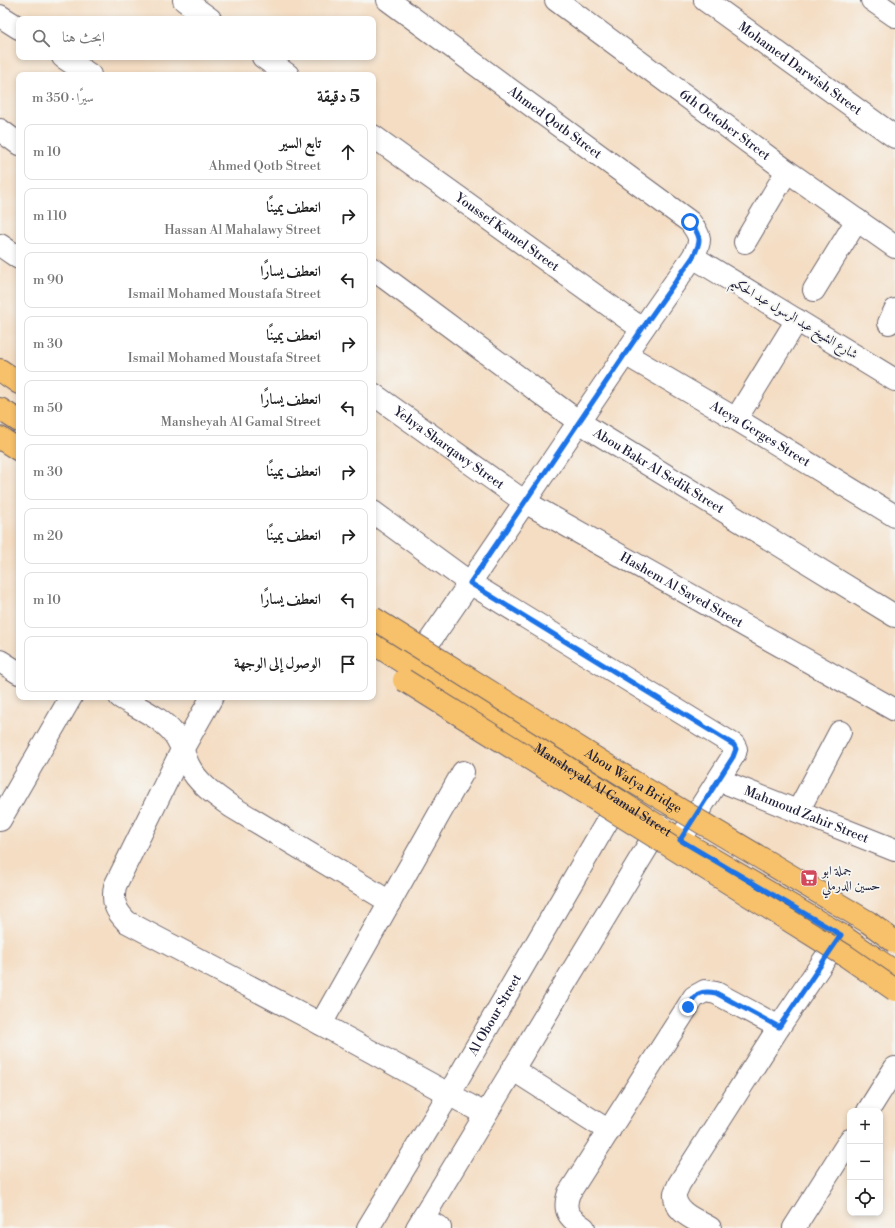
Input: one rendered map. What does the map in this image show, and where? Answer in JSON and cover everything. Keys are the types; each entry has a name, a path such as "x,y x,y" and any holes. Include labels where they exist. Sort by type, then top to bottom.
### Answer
{"main road":[{"path":"0,370 16,382"},
{"path":"0,409 16,419"},
{"path":"0,438 16,448"},
{"name":"Abou Wafya Bridge","path":"376,620 632,781 868,922 895,942"},
{"name":"Mansheyah Al Gamal Street","path":"376,646 408,674 660,826 680,840 841,935 895,972"},
{"name":"Mansheyah Al Gamal Street","path":"376,663 408,674"},
{"path":"408,674 846,956 895,990"}],"street":[{"path":"184,0 206,16"},
{"name":"Ahmed Qotb Street","path":"388,0 690,222 698,232 699,245 693,257 642,329 408,674"},
{"name":"6th October Street","path":"556,0 787,171 895,247"},
{"name":"Mohamed Darwish Street","path":"705,0 895,137"},
{"path":"872,0 895,16"},
{"path":"0,16 16,26"},
{"path":"68,60 86,72"},
{"path":"267,60 284,72"},
{"path":"0,130 16,142"},
{"name":"Youssef Kamel Street","path":"376,138 642,329"},
{"path":"746,242 787,171"},
{"path":"814,290 857,220"},
{"path":"0,245 16,256"},
{"name":"شارع الشيخ عبد الرسول عبد الحكيم","path":"693,257 895,380"},
{"name":"Abou Bakr Al Sedik Street","path":"376,271 579,422 895,616"},
{"path":"736,419 797,320"},
{"name":"Ateya Gerges Street","path":"625,354 736,419 895,516"},
{"name":"Yehya Sharqawy Street","path":"376,396 525,502"},
{"name":"Hashem Al Sayed Street","path":"525,502 895,710"},
{"path":"376,514 470,583 730,742 736,749 735,753 680,840"},
{"path":"0,661 16,671"},
{"path":"0,820 65,700"},
{"path":"125,700 160,720 173,733 183,748 188,765 215,796 390,902"},
{"path":"210,700 183,748 115,886 113,896 115,906 120,915 127,922 321,1024 485,1114"},
{"path":"798,811 840,732"},
{"path":"321,1024 463,772"},
{"name":"Mahmoud Zahir Street","path":"718,780 895,850"},
{"name":"Al Obour Street","path":"368,1228 449,1094 619,801"},
{"path":"427,1225 485,1114 660,826"},
{"path":"710,1228 682,1212 676,1203 675,1193 679,1184 779,1027 841,935"},
{"path":"584,1228 569,1216 566,1208 566,1200 569,1193 694,997 705,991 716,993 779,1027"},
{"path":"870,1108 895,1068"},
{"path":"512,1069 609,1131"},
{"path":"794,1228 847,1144"}],"place":[{"name":"جملة ابو حسين الدرملي","path":"809,878"}],"route":[{"path":"688,1007 694,997 705,991 716,993 779,1027 841,935 680,840 733,757 736,749 734,745 470,583 642,329 693,257 699,245 698,232 690,222"}]}
